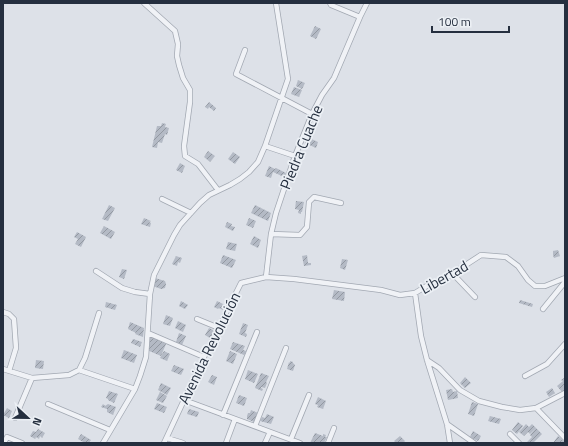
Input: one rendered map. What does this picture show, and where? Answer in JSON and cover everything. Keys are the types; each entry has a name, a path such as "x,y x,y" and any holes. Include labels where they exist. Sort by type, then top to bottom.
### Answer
{"street":[{"path":"144,3 175,31 178,44 177,56 183,78 190,90 190,102 184,146 185,156 198,164 218,190"},
{"path":"103,443 135,389 140,376 146,357 150,294 154,274 174,235 180,225 209,195 240,179 249,172 258,162 265,146 288,79 276,3"},
{"path":"330,3 331,5 360,17"},
{"name":"Piedra Cuache","path":"266,277 271,234 276,213 296,156 312,114 322,95 334,78 367,3"},
{"path":"245,50 236,74 312,114"},
{"path":"265,146 296,156"},
{"path":"271,234 300,235 307,227 309,202 314,197 341,203"},
{"path":"162,199 191,214"},
{"name":"Libertad","path":"450,443 447,424 421,336 415,293 430,284 453,274 481,255 506,257 518,266 528,280 535,286 545,286 565,278"},
{"path":"96,271 122,288 150,294"},
{"path":"453,274 475,297"},
{"name":"Avenida Revolución","path":"164,443 204,357 241,283 266,277 381,290 400,295 415,293"},
{"path":"543,309 565,282"},
{"path":"3,312 9,314 14,319 16,348 9,371"},
{"path":"3,369 32,378 69,375 79,370 85,358 99,313"},
{"path":"197,319 219,328"},
{"path":"223,415 257,332"},
{"path":"148,333 204,357"},
{"path":"525,376 547,364 565,344"},
{"path":"255,426 286,348"},
{"path":"427,360 439,368 460,390 479,401 502,407 520,410 536,408 565,392"},
{"path":"79,370 135,389"},
{"path":"15,418 32,378"},
{"path":"291,439 309,395"},
{"path":"184,400 300,443"},
{"path":"48,404 110,430"},
{"path":"536,408 565,438"},
{"path":"226,443 235,419"},
{"path":"447,424 474,443"},
{"path":"328,443 334,428"},
{"path":"266,443 270,432"},
{"path":"510,434 519,443"},
{"path":"4,443 7,437 22,443"},
{"path":"167,438 183,443"}],"building":[{"path":"315,26 321,29 316,39 310,36"},
{"path":"298,80 305,83 302,89 296,86"},
{"path":"294,87 302,90 299,97 291,94"},
{"path":"209,102 216,108 214,111 209,107 208,109 205,107"},
{"path":"162,123 166,124 165,127 169,128 167,135 165,134 162,143 158,142 157,148 152,147 157,126 161,126"},
{"path":"307,137 318,142 316,148 305,143"},
{"path":"208,151 215,156 210,162 204,157"},
{"path":"233,152 240,157 235,164 228,159"},
{"path":"180,163 185,166 182,173 176,170"},
{"path":"269,166 286,173 284,177 273,172 271,178 265,176"},
{"path":"296,201 304,202 301,214 298,213 299,210 295,209"},
{"path":"109,205 115,208 108,221 102,219"},
{"path":"255,205 271,213 268,221 251,213"},
{"path":"144,218 151,221 149,222 151,223 150,227 141,224"},
{"path":"249,218 256,221 253,228 246,225"},
{"path":"227,222 232,224 231,226 235,227 233,231 225,227"},
{"path":"104,226 115,232 111,239 100,233"},
{"path":"77,232 86,237 81,247 75,244 78,239 74,237"},
{"path":"254,236 261,240 258,248 250,244"},
{"path":"228,242 237,244 235,251 226,249"},
{"path":"558,250 560,256 554,258 553,251"},
{"path":"223,255 236,260 232,268 220,263"},
{"path":"307,255 308,263 311,263 311,265 304,266 302,256"},
{"path":"176,256 182,258 180,263 178,262 177,266 172,264"},
{"path":"342,259 348,260 345,270 340,268"},
{"path":"122,269 127,270 124,279 119,277"},
{"path":"155,278 165,281 165,288 161,289 153,286"},
{"path":"334,290 345,292 344,301 332,299"},
{"path":"520,300 533,304 532,307 519,303"},
{"path":"181,301 188,305 185,309 179,306"},
{"path":"217,301 225,305 223,310 214,307"},
{"path":"106,302 117,305 115,310 105,307"},
{"path":"166,315 173,318 170,326 163,324"},
{"path":"178,321 186,325 183,332 175,328"},
{"path":"130,322 144,328 143,337 128,329"},
{"path":"243,323 248,325 245,333 247,334 246,337 239,334"},
{"path":"209,328 214,332 210,338 205,335"},
{"path":"179,333 186,336 182,345 176,342"},
{"path":"149,336 166,344 161,356 147,350"},
{"path":"133,339 142,342 140,347 131,343"},
{"path":"233,342 245,346 243,350 246,351 244,355 230,349"},
{"path":"124,350 137,355 134,363 121,358"},
{"path":"164,351 170,354 167,361 160,358"},
{"path":"230,351 237,354 233,364 226,361"},
{"path":"36,360 44,361 43,369 35,368"},
{"path":"290,361 295,365 293,371 287,369"},
{"path":"174,365 184,369 181,375 171,371"},
{"path":"248,370 258,374 254,383 245,379"},
{"path":"261,373 269,376 265,388 261,387 263,389 262,391 255,388"},
{"path":"212,375 217,377 214,385 208,382"},
{"path":"465,377 471,383 465,388 460,383"},
{"path":"564,378 565,390 562,392 557,386 563,381 561,380"},
{"path":"161,383 171,388 167,395 158,390"},
{"path":"552,388 555,393 549,397 546,392"},
{"path":"452,389 453,392 457,391 458,398 448,400 446,390"},
{"path":"109,391 118,394 114,403 106,398"},
{"path":"160,392 167,396 163,403 156,400"},
{"path":"239,395 247,398 244,406 236,403"},
{"path":"318,397 326,401 323,409 317,407 318,405 315,404"},
{"path":"472,402 478,404 474,416 468,414"},
{"path":"157,403 167,407 164,413 154,409"},
{"path":"103,404 105,406 108,404 116,407 113,415 107,412 107,409 101,407"},
{"path":"7,408 12,411 9,418 3,415"},
{"path":"189,409 199,412 197,417 187,414"},
{"path":"251,410 258,413 254,422 247,419 248,413 250,413"},
{"path":"267,414 274,417 271,424 260,421 262,417 265,418"},
{"path":"490,416 501,419 499,424 488,421"},
{"path":"518,422 523,426 517,434 512,430"},
{"path":"526,424 529,427 532,424 536,428 530,434 528,432 524,436 519,432"},
{"path":"536,428 542,434 533,443 526,443 532,437 530,435"},
{"path":"38,429 45,433 42,438 40,436 39,439 36,437 35,439 30,436 33,431 36,432"},
{"path":"473,431 481,436 478,441 470,437"},
{"path":"315,433 323,436 323,434 326,435 325,437 327,437 324,443 310,443"},
{"path":"81,434 91,440 89,443 85,443 78,439"},
{"path":"400,436 405,441 402,443 396,443 394,441"},
{"path":"558,436 565,442 565,443 553,443"}]}
